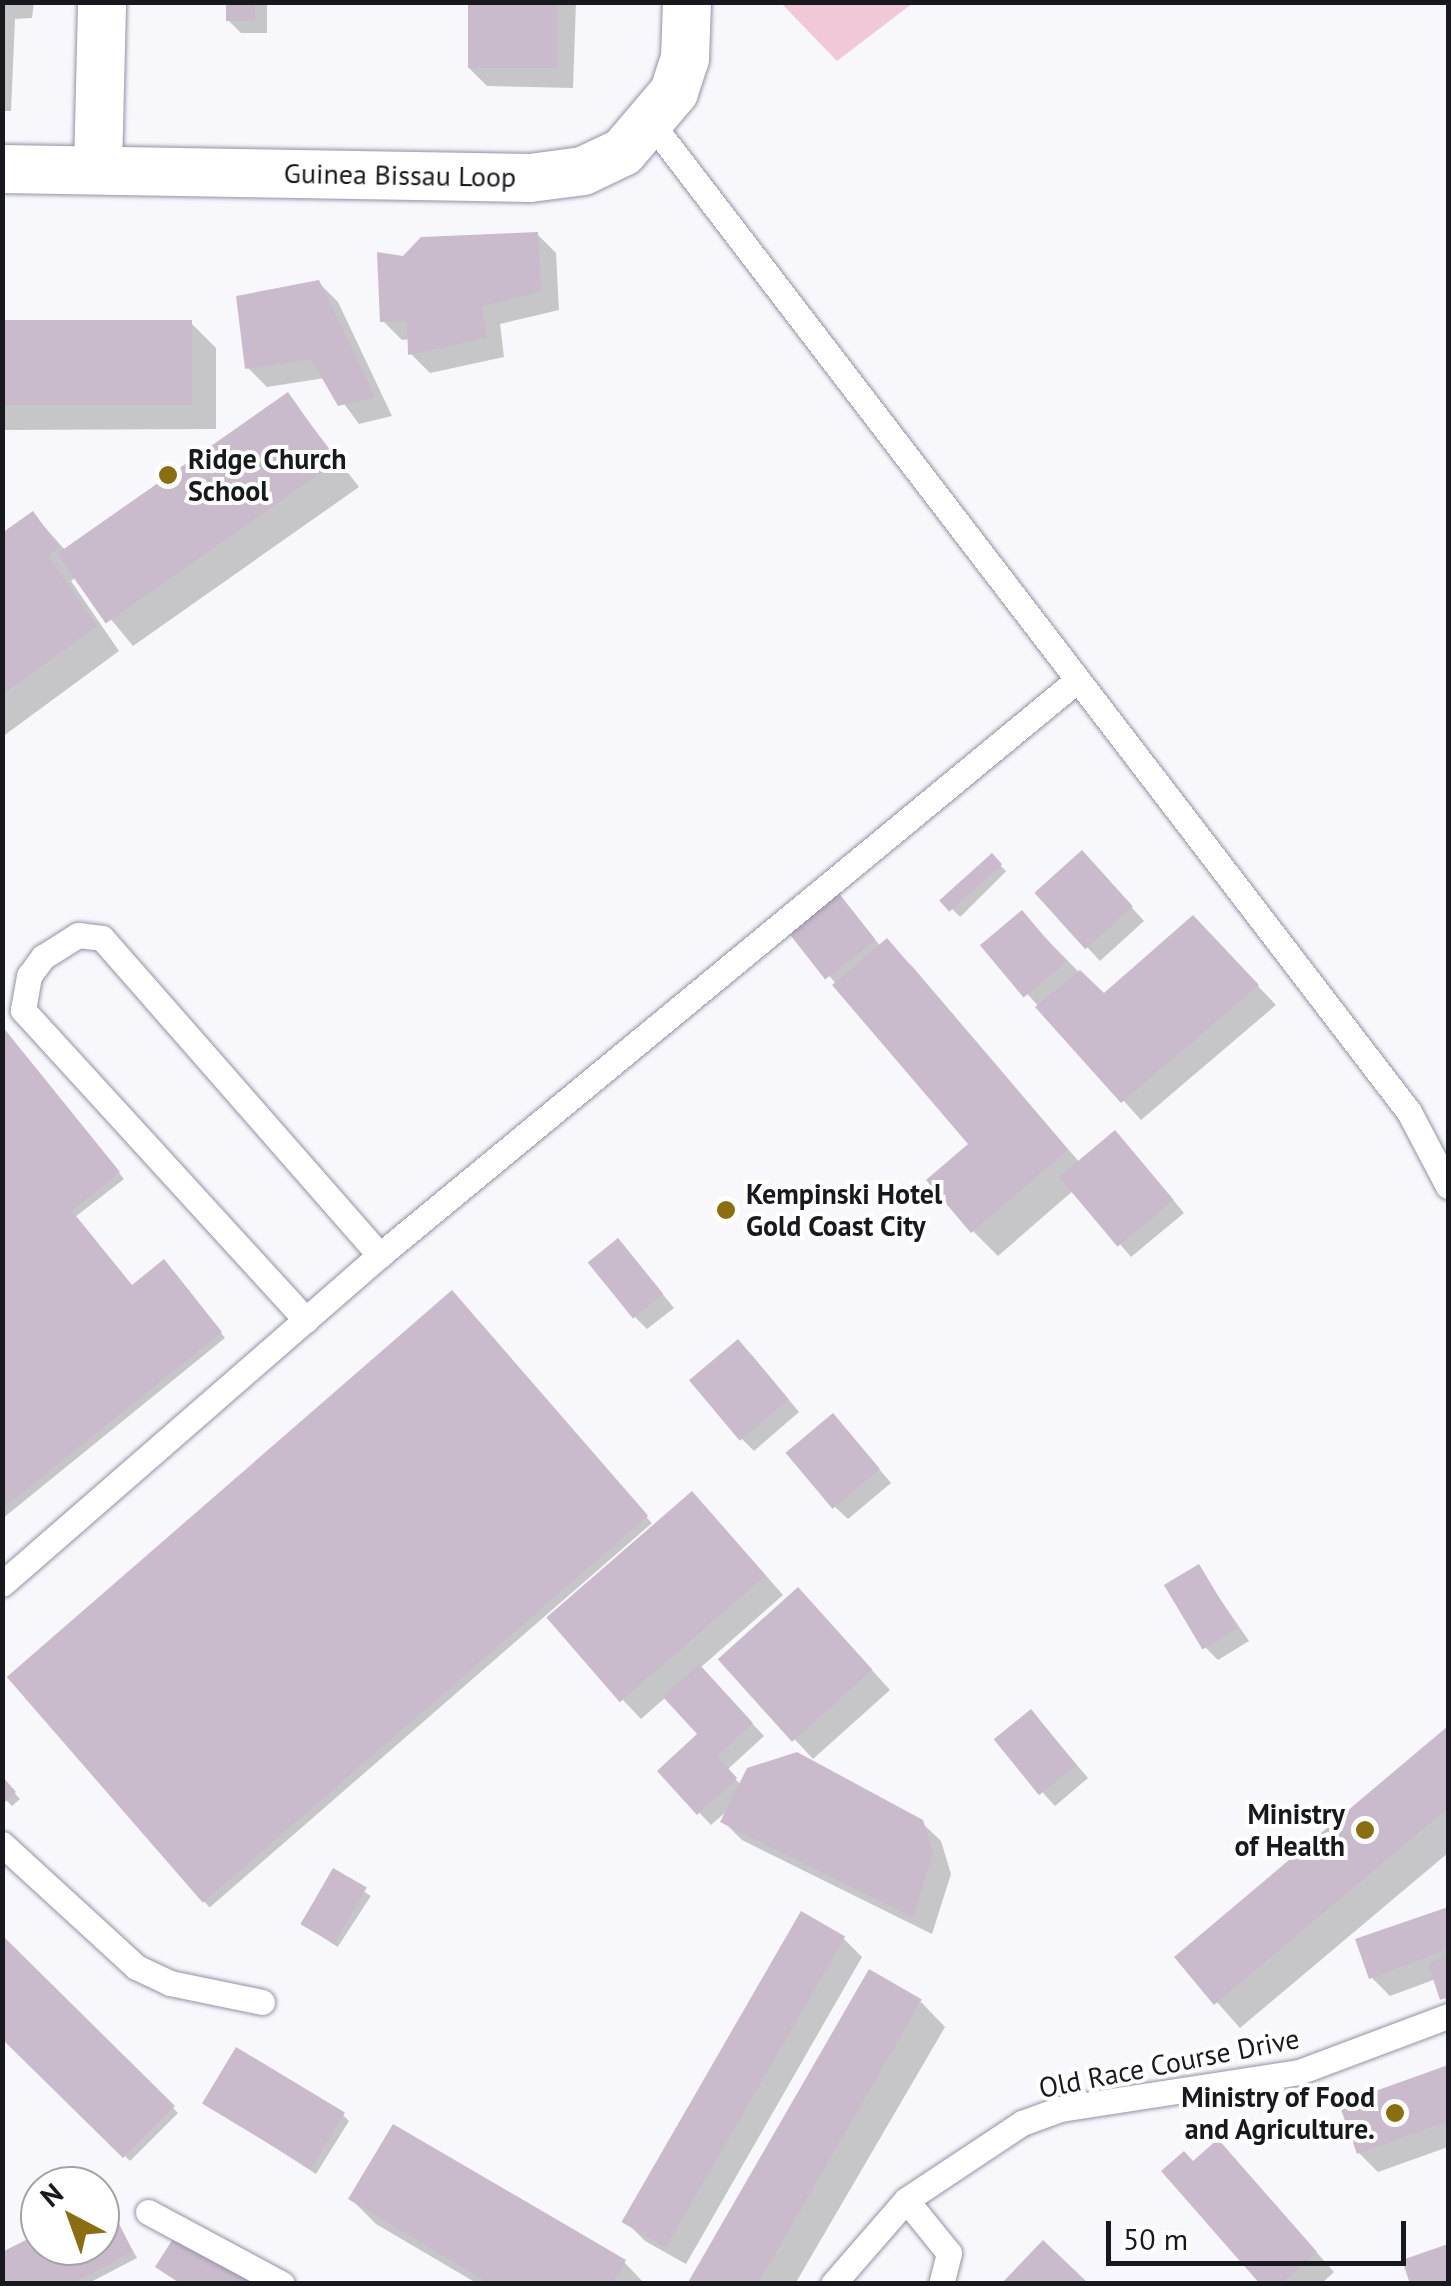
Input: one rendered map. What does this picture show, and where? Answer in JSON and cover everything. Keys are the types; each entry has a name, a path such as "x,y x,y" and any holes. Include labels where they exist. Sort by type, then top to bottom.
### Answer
{"street":[{"path":"98,169 102,2"},
{"name":"Guinea Bissau Loop","path":"2,169 530,178 583,171 624,152 652,124 674,92 685,59 686,2"}],"lane":[{"path":"652,124 1408,1112 1448,1186"},
{"path":"2,1584 380,1255 1076,682"},
{"path":"306,1320 23,1010 28,976 43,957 78,935 102,938 380,1255"},
{"path":"2,1844 136,1968 170,1983 262,2002"},
{"name":"Old Race Course Drive","path":"834,2284 906,2200 980,2146 1060,2108 1298,2072 1448,2016"},
{"path":"906,2200 949,2253 940,2284"},
{"path":"148,2212 280,2283"}],"shaded area":[{"path":"781,3 913,3 837,61"}],"building":[{"path":"226,2 255,2 255,21 226,21"},
{"path":"468,2 557,2 557,68 468,68"},
{"path":"538,232 541,291 482,306 487,338 408,355 407,321 380,322 377,252 403,256 421,237"},
{"path":"319,280 375,397 338,406 311,359 245,369 236,296"},
{"path":"2,320 192,320 192,405 2,405"},
{"path":"288,392 337,462 106,623 57,554"},
{"path":"33,511 59,547 48,556 97,626 2,695 2,533"},
{"path":"1082,850 1133,906 1085,949 1034,893"},
{"path":"992,853 1002,864 949,912 939,901"},
{"path":"838,892 876,940 825,979 788,931"},
{"path":"1022,910 1066,962 1024,997 980,945"},
{"path":"1193,915 1259,985 1121,1103 1035,1007 1080,970 1104,993"},
{"path":"887,938 1068,1150 971,1233 926,1180 968,1144 832,985"},
{"path":"2,1026 120,1172 72,1211 132,1285 164,1259 222,1332 2,1509"},
{"path":"1115,1130 1173,1200 1118,1247 1059,1177"},
{"path":"618,1238 663,1294 633,1318 588,1263"},
{"path":"452,1290 648,1516 203,1903 7,1677"},
{"path":"738,1339 789,1400 740,1441 689,1380"},
{"path":"833,1413 880,1469 832,1509 786,1453"},
{"path":"692,1491 765,1576 620,1702 546,1618"},
{"path":"1199,1564 1238,1628 1202,1649 1164,1585"},
{"path":"798,1587 872,1669 792,1742 718,1659"},
{"path":"699,1664 753,1723 717,1756 737,1778 697,1815 657,1771 697,1734 663,1697"},
{"path":"1031,1709 1076,1765 1039,1795 994,1739"},
{"path":"1448,1726 1448,1808 1214,2005 1174,1957"},
{"path":"797,1752 923,1820 933,1854 913,1917 720,1822 747,1768"},
{"path":"2,1776 16,1792 5,1802 2,1799"},
{"path":"333,1868 367,1888 334,1944 300,1924"},
{"path":"1448,1907 1448,1949 1369,1979 1355,1939"},
{"path":"801,1911 845,1936 666,2247 622,2222"},
{"path":"2,1935 175,2106 123,2158 2,2039"},
{"path":"1448,1956 1448,1997 1440,2000 1428,1963"},
{"path":"869,1969 922,2000 758,2284 687,2284"},
{"path":"236,2047 345,2112 311,2169 202,2104"},
{"name":"Ministry of Food and Agriculture.","path":"1448,2065 1448,2121 1357,2154 1339,2104"},
{"path":"393,2124 626,2260 612,2284 491,2284 348,2199"},
{"path":"1218,2139 1317,2252 1281,2284 1260,2284 1161,2171 1184,2151 1193,2161"},
{"path":"120,2226 133,2252 120,2259"},
{"path":"176,2234 248,2278 245,2284 181,2284 155,2267"},
{"path":"1043,2240 1086,2281 1001,2284"},
{"path":"20,2243 20,2266 106,2266 71,2284 2,2284 2,2252"},
{"path":"1448,2244 1448,2284 1410,2284 1402,2260"}],"place":[{"name":"Ridge Church School","path":"168,475"},
{"name":"Kempinski Hotel Gold Coast City","path":"726,1210"},
{"name":"Ministry of Health","path":"1365,1830"},
{"name":"Ministry of Food and Agriculture.","path":"1395,2113"}]}
